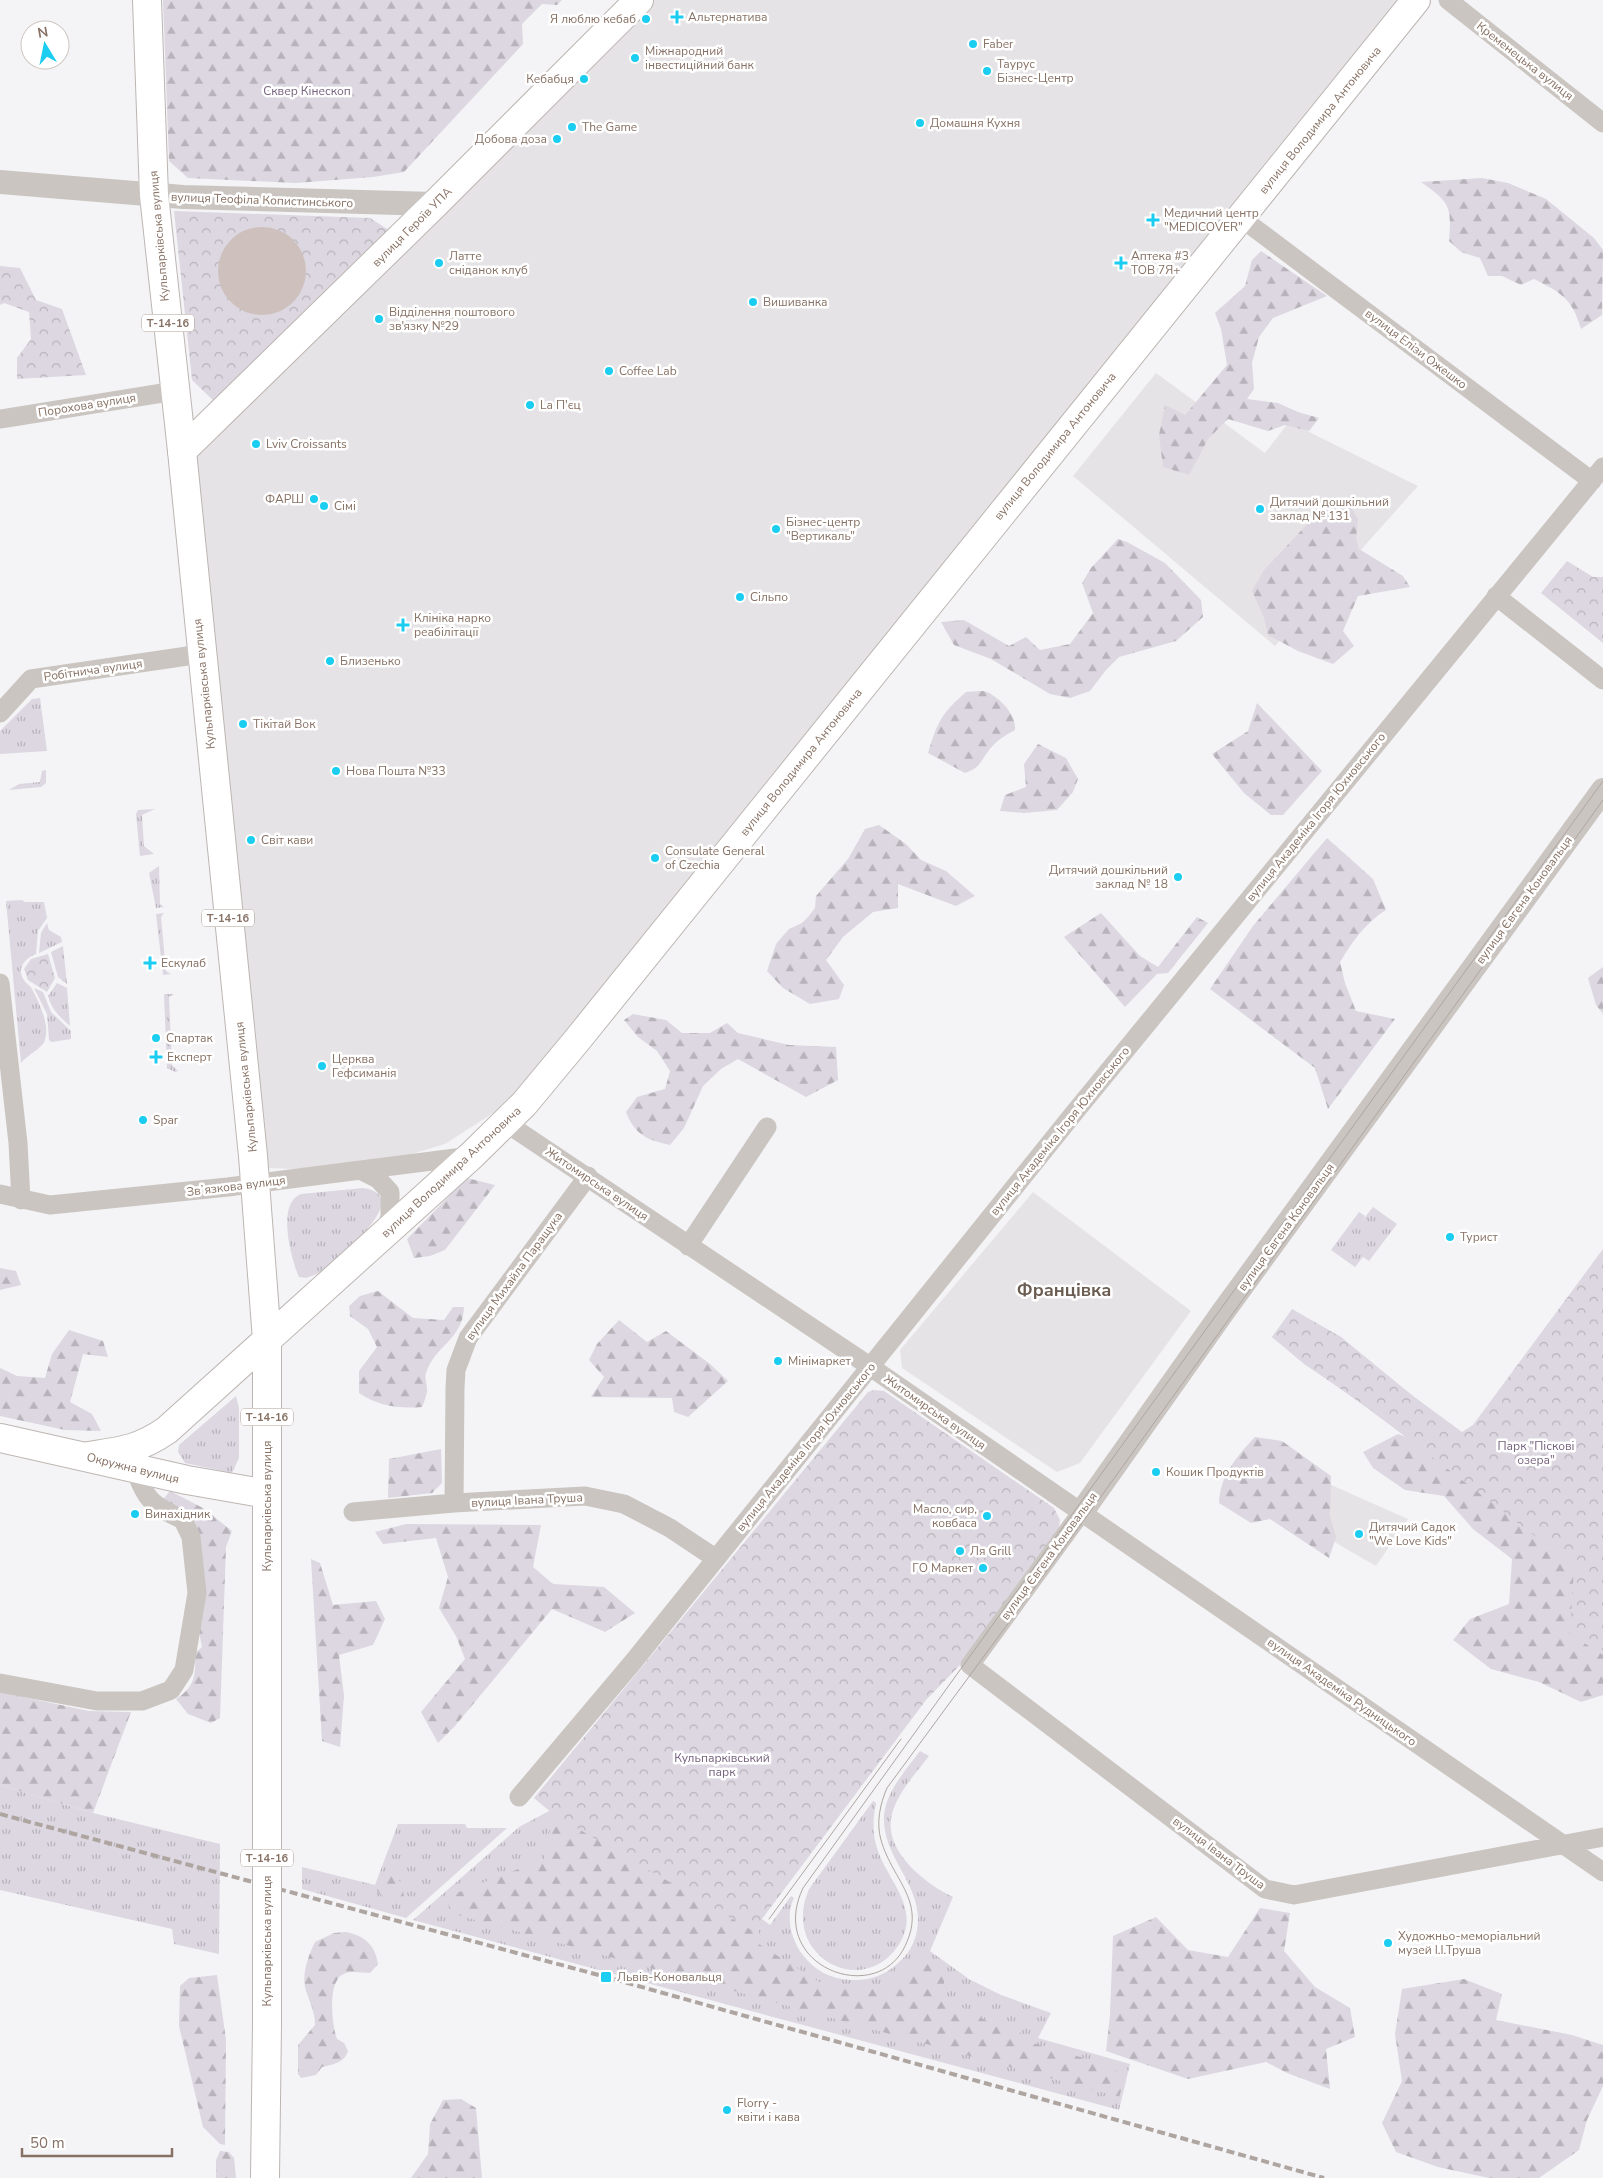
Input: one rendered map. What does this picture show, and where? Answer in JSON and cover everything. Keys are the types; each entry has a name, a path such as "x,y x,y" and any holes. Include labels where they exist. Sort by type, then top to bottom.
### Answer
{"main road":[{"name":"Кульпарківська вулиця","path":"147,0 154,194 182,451 253,1156 266,1340 267,2024 265,2178"},
{"name":"вулиця Героїв УПА","path":"182,451 435,204 639,0"},
{"name":"вулиця Володимира Антоновича","path":"88,1456 128,1450 148,1443 167,1430 382,1238 506,1123 578,1039 1416,0"},
{"path":"167,1430 171,1460 186,1480"},
{"name":"Окружна вулиця","path":"0,1438 88,1456 186,1480 267,1494"}],"street":[{"name":"Кременецька вулиця","path":"1448,0 1603,123"},
{"name":"вулиця Теофіла Копистинського","path":"0,182 193,198 435,204"},
{"name":"вулиця Елізи Ожешко","path":"1241,218 1597,474"},
{"name":"Порохова вулиця","path":"0,419 175,391"},
{"name":"вулиця Академіка Ігоря Юхновського","path":"519,1797 633,1662 1070,1118 1597,474"},
{"path":"1496,596 1603,680"},
{"name":"Робітнича вулиця","path":"0,713 31,679 201,654"},
{"name":"вулиця Євгена Коновальця","path":"970,1665 1081,1513 1223,1312 1603,790"},
{"path":"0,984 18,1143 21,1200"},
{"name":"Житомирська вулиця","path":"506,1123 588,1176 1081,1513"},
{"path":"688,1246 767,1127"},
{"name":"Звʼязкова вулиця","path":"0,1194 21,1200 50,1204 362,1171 472,1156"},
{"path":"362,1171 378,1179 390,1192 390,1217 382,1238"},
{"name":"вулиця Михайла Паращука","path":"454,1503 455,1388 456,1370 461,1353 474,1330 588,1176"},
{"path":"0,1683 97,1701 142,1701 171,1690 184,1670 197,1593 191,1537 183,1520 154,1506 140,1486 135,1468"},
{"name":"вулиця Івана Труша","path":"353,1512 454,1503 585,1496 624,1504 670,1528 715,1558"},
{"name":"вулиця Академіка Рудницького","path":"1081,1513 1603,1872"},
{"name":"вулиця Івана Труша","path":"970,1665 1265,1889 1294,1896 1603,1837"}],"shaded area":[{"path":"651,0 1405,0 538,1069 498,1110 445,1144 392,1160 293,1169 266,1168 194,455"},
{"path":"253,227 271,227 287,234 299,246 306,262 306,280 299,296 287,308 271,315 253,315 237,308 225,296 218,280 218,262 225,246 237,234"},
{"path":"1156,373 1265,453 1289,422 1418,486 1275,646 1073,476"},
{"path":"1033,1192 1191,1311 1080,1463 1057,1472 902,1368 900,1350"},
{"name":"Дитячий Садок \"We Love Kids\"","path":"1329,1484 1408,1519 1376,1566 1303,1524"}],"green space":[{"name":"Сквер Кінескоп","path":"163,0 562,0 557,5 542,4 522,24 523,44 404,172 373,177 296,183 188,178 169,161"},
{"path":"1482,178 1508,183 1546,199 1594,238 1603,250 1602,315 1581,329 1574,310 1569,303 1551,288 1534,279 1521,285 1502,276 1488,276 1480,258 1461,252 1449,241 1450,219 1447,205 1438,195 1421,182"},
{"path":"174,211 370,218 395,234 219,406 192,380"},
{"path":"1261,251 1327,296 1273,318 1259,337 1252,363 1254,389 1247,399 1278,403 1298,412 1319,418 1309,431 1285,425 1268,431 1228,419 1208,439 1189,475 1163,467 1159,435 1165,405 1185,415 1227,365 1221,329 1215,313 1245,286 1252,260"},
{"path":"0,266 20,268 36,300 62,309 86,375 17,379 17,358 31,339 29,312 4,303 0,305"},
{"path":"1330,500 1348,502 1358,519 1356,538 1359,549 1403,576 1410,587 1358,596 1343,631 1354,646 1333,664 1298,651 1268,635 1264,618 1252,591 1264,570"},
{"path":"1118,539 1165,563 1201,600 1203,617 1176,641 1119,657 1090,691 1070,698 1050,694 991,659 954,645 941,622 964,620 1009,646 1026,637 1040,650 1070,644 1093,613 1082,583 1091,568"},
{"path":"1567,561 1593,577 1603,577 1603,643 1541,593"},
{"path":"985,691 992,695 1007,708 1013,718 1015,730 996,743 977,766 965,773 928,753 941,719 966,692"},
{"path":"40,698 47,751 0,754 0,731 32,699"},
{"path":"1257,703 1322,771 1283,815 1271,815 1244,793 1212,754 1248,731"},
{"path":"1038,744 1066,758 1078,779 1073,792 1057,810 1024,813 1000,811 1005,795 1026,787 1024,764"},
{"path":"46,770 46,783 41,787 9,790 19,784 40,782 42,771"},
{"path":"155,809 142,815 144,846 154,854 140,856 136,814 138,810"},
{"path":"879,825 906,844 921,860 946,871 975,896 956,906 898,884 898,908 873,912 843,937 826,960 844,985 839,999 810,1004 783,988 767,971 776,944 789,929 802,923 815,908 816,896 848,859 865,829"},
{"path":"1327,838 1373,879 1386,910 1360,933 1340,962 1345,983 1356,1011 1395,1019 1328,1109 1315,1068 1210,989 1253,926"},
{"path":"159,866 160,904 164,907 156,908 149,873"},
{"path":"22,900 25,902 44,902 47,918 38,931 36,954 28,958 21,968 22,976 32,989 41,1007 46,1027 45,1040 41,1046 21,1063 6,901"},
{"path":"164,913 161,917 166,971 171,974 163,975 156,914"},
{"path":"1101,913 1140,956 1158,967 1197,917 1208,923 1168,973 1157,974 1125,1007 1064,937"},
{"path":"47,923 49,930 61,937 62,942 39,953 41,933"},
{"path":"63,946 67,984 58,977 51,952"},
{"path":"48,954 55,978 47,992 28,980 24,969 31,959"},
{"path":"1603,967 1603,1014 1596,1005 1588,978"},
{"path":"57,983 67,988 70,1026 54,1009 48,996"},
{"path":"34,988 43,992 51,1012 71,1031 71,1039 52,1042 49,1040 47,1014"},
{"path":"164,994 174,994 169,997 172,1065 178,1071 175,1072 167,1068"},
{"path":"633,1014 666,1020 682,1033 710,1033 727,1023 738,1033 789,1045 836,1047 838,1080 806,1097 738,1059 721,1069 703,1086 684,1128 670,1145 655,1141 643,1135 633,1126 626,1112 637,1097 665,1089 670,1071 657,1051 638,1037 624,1020"},
{"path":"467,1178 495,1185 445,1250 430,1256 414,1258 407,1239"},
{"path":"363,1188 378,1194 381,1203 377,1216 352,1245 325,1268 317,1274 306,1278 299,1277 292,1258 287,1219 293,1199 301,1194"},
{"path":"1373,1207 1397,1224 1369,1261 1363,1257 1355,1267 1331,1250 1359,1212 1365,1216 1361,1222"},
{"name":"Парк \"Піскові озера\"","path":"1603,1249 1603,1655 1570,1634 1574,1566 1363,1404 1304,1364 1272,1337 1292,1309 1341,1337 1379,1371 1462,1432 1473,1425"},
{"path":"0,1268 16,1271 21,1285 0,1290"},
{"path":"378,1291 413,1318 444,1320 453,1307 464,1307 459,1327 430,1363 425,1378 427,1392 422,1407 389,1406 359,1393 359,1371 377,1347 368,1329 350,1316 349,1306 360,1296"},
{"path":"1293,1311 1341,1337 1603,1552 1603,1695 1581,1702 1539,1682 1491,1669 1453,1640 1470,1619 1509,1604 1512,1559 1473,1529 1444,1496 1405,1490 1373,1468 1363,1452 1398,1434 1406,1437 1272,1337"},
{"path":"619,1320 647,1342 666,1331 710,1364 728,1381 688,1417 674,1412 672,1398 591,1397 604,1377 589,1360 597,1344"},
{"path":"69,1330 103,1341 108,1357 83,1354 70,1402 92,1414 101,1431 65,1430 0,1416 0,1368 17,1376 45,1378 52,1354"},
{"name":"Кульпарківський парк","path":"874,1390 884,1391 1054,1508 1060,1520 1059,1527 961,1664 926,1700 753,1931 553,1814 534,1798 868,1392"},
{"path":"236,1396 239,1408 239,1458 232,1473 185,1463 178,1452 179,1445"},
{"path":"1255,1437 1282,1441 1331,1476 1330,1516 1336,1537 1329,1558 1270,1519 1251,1523 1219,1503 1226,1475 1236,1459"},
{"path":"441,1449 442,1483 432,1493 388,1498 389,1459"},
{"path":"170,1491 203,1508 232,1531 226,1547 220,1718 211,1723 188,1714 176,1699 191,1685 195,1668 195,1653 202,1647 190,1587 191,1537 161,1502"},
{"path":"406,1524 541,1525 533,1567 553,1584 604,1587 635,1613 605,1632 552,1609 455,1726 438,1743 421,1712 465,1659 456,1636 439,1608 448,1577 436,1538 383,1544 375,1532"},
{"path":"311,1559 320,1563 333,1605 376,1601 385,1619 373,1645 339,1655 344,1696 340,1747 322,1741"},
{"path":"0,1692 89,1711 131,1712 93,1813 0,1785"},
{"path":"920,1751 929,1756 898,1798 892,1814 891,1827 893,1840 908,1864 930,1884 953,1897 930,1951 969,1979 1001,1995 1051,2013 1038,2038 1130,2064 1119,2110 413,1920 519,1827 549,1811 762,1919 770,1925 791,1896 794,1898 791,1905 790,1920 795,1942 813,1966 837,1978 858,1980 877,1976 894,1967 909,1952 917,1930 918,1914 915,1900 910,1886 889,1846 884,1816 888,1798 903,1773"},
{"path":"690,1762 759,1923 759,1944 824,1985 883,1990 922,1963 936,1966 944,1972 944,1994 971,2013 999,2026 1020,2032 1026,2041 1114,2067 1124,2081 1119,2097 450,1913 448,1903 459,1892 544,1859 553,1814"},
{"path":"0,1785 93,1813 220,1844 219,1954 174,1944 172,1929 0,1890"},
{"path":"873,1801 876,1803 874,1814 875,1842 905,1907 907,1920 905,1933 898,1946 882,1962 864,1969 846,1969 829,1962 815,1950 805,1933 803,1913 809,1889"},
{"path":"398,1824 465,1824 467,1828 507,1828 406,1918 302,1889 302,1867 375,1885"},
{"path":"390,1873 402,1883 404,1897 396,1899 381,1896 376,1889 381,1876"},
{"path":"1260,1908 1290,1913 1284,1951 1315,1987 1350,2008 1355,2037 1326,2049 1330,2089 1287,2073 1266,2062 1188,2079 1106,2051 1110,2015 1113,1936 1156,1917 1188,1950 1228,1957"},
{"path":"346,1932 359,1936 368,1942 377,1957 378,1964 370,1973 346,1973 335,1984 332,2003 333,2024 337,2039 344,2043 348,2051 344,2058 331,2065 322,2067 316,2075 301,2078 298,2074 298,2045 315,2025 304,1978 308,1960 315,1942 334,1933"},
{"path":"217,1975 226,2040 225,2145 220,2144 203,2127 179,2026 180,1986 189,1978"},
{"path":"1464,1979 1502,1994 1496,2020 1572,2035 1603,2045 1603,2086 1587,2120 1579,2150 1539,2178 1489,2178 1438,2167 1396,2152 1382,2123 1402,2081 1395,2034 1402,1989"},
{"path":"461,2099 476,2108 482,2178 411,2178 428,2154 430,2124 443,2100"},
{"path":"220,2151 229,2152 234,2158 236,2178 216,2178 216,2160"}],"tram line":[{"path":"1603,781 803,1888 796,1915 799,1938 810,1956 828,1968 848,1975 869,1975 888,1967 903,1950 910,1933 911,1905 886,1855 881,1840 880,1814 882,1800 887,1788 1074,1534 1603,800"},
{"path":"769,1919 901,1739"}],"railway":[{"path":"0,1814 606,1977 1324,2178"}],"place":[{"name":"Альтернатива","path":"677,17"},
{"name":"Я люблю кебаб","path":"646,19"},
{"name":"Faber","path":"973,44"},
{"name":"Міжнародний інвестиційний банк","path":"635,58"},
{"name":"Таурус Бізнес-Центр","path":"987,71"},
{"name":"Кебабця","path":"584,79"},
{"name":"Домашня Кухня","path":"920,123"},
{"name":"The Game","path":"572,127"},
{"name":"Добова доза","path":"557,139"},
{"name":"Медичний центр \"MEDICOVER\"","path":"1153,220"},
{"name":"Латте сніданок клуб","path":"439,263"},
{"name":"Аптека #3 ТОВ 7Я+","path":"1121,263"},
{"name":"Вишиванка","path":"753,302"},
{"name":"Відділення поштового зв'язку №29","path":"379,319"},
{"name":"Coffee Lab","path":"609,371"},
{"name":"La П'єц","path":"530,405"},
{"name":"Lviv Croissants","path":"256,444"},
{"name":"ФАРШ","path":"314,499"},
{"name":"Сімі","path":"324,506"},
{"name":"Дитячий дошкільний заклад № 131","path":"1260,509"},
{"name":"Бізнес-центр \"Вертикаль\"","path":"776,529"},
{"name":"Сільпо","path":"740,597"},
{"name":"Клініка нарко реабілітації","path":"403,625"},
{"name":"Близенько","path":"330,661"},
{"name":"Тікітай Вок","path":"243,724"},
{"name":"Нова Пошта №33","path":"336,771"},
{"name":"Світ кави","path":"251,840"},
{"name":"Consulate General of Czechia","path":"655,858"},
{"name":"Дитячий дошкільний заклад № 18","path":"1178,877"},
{"name":"Ескулаб","path":"150,963"},
{"name":"Спартак","path":"156,1038"},
{"name":"Експерт","path":"156,1057"},
{"name":"Церква Гефсиманія","path":"322,1066"},
{"name":"Spar","path":"143,1120"},
{"name":"Турист","path":"1450,1237"},
{"name":"Мінімаркет","path":"778,1361"},
{"name":"Кошик Продуктів","path":"1156,1472"},
{"name":"Винахідник","path":"135,1514"},
{"name":"Масло, сир, ковбаса","path":"987,1516"},
{"name":"Дитячий Садок \"We Love Kids\"","path":"1359,1534"},
{"name":"Ля Grill","path":"960,1551"},
{"name":"ГО Маркет","path":"983,1568"},
{"name":"Художньо-меморіальний музей І.І.Труша","path":"1388,1943"},
{"name":"Львів-Коновальця","path":"606,1977"},
{"name":"Florry - квіти і кава","path":"727,2110"}],"district":[{"name":"Францівка","path":"1064,1290"}]}
